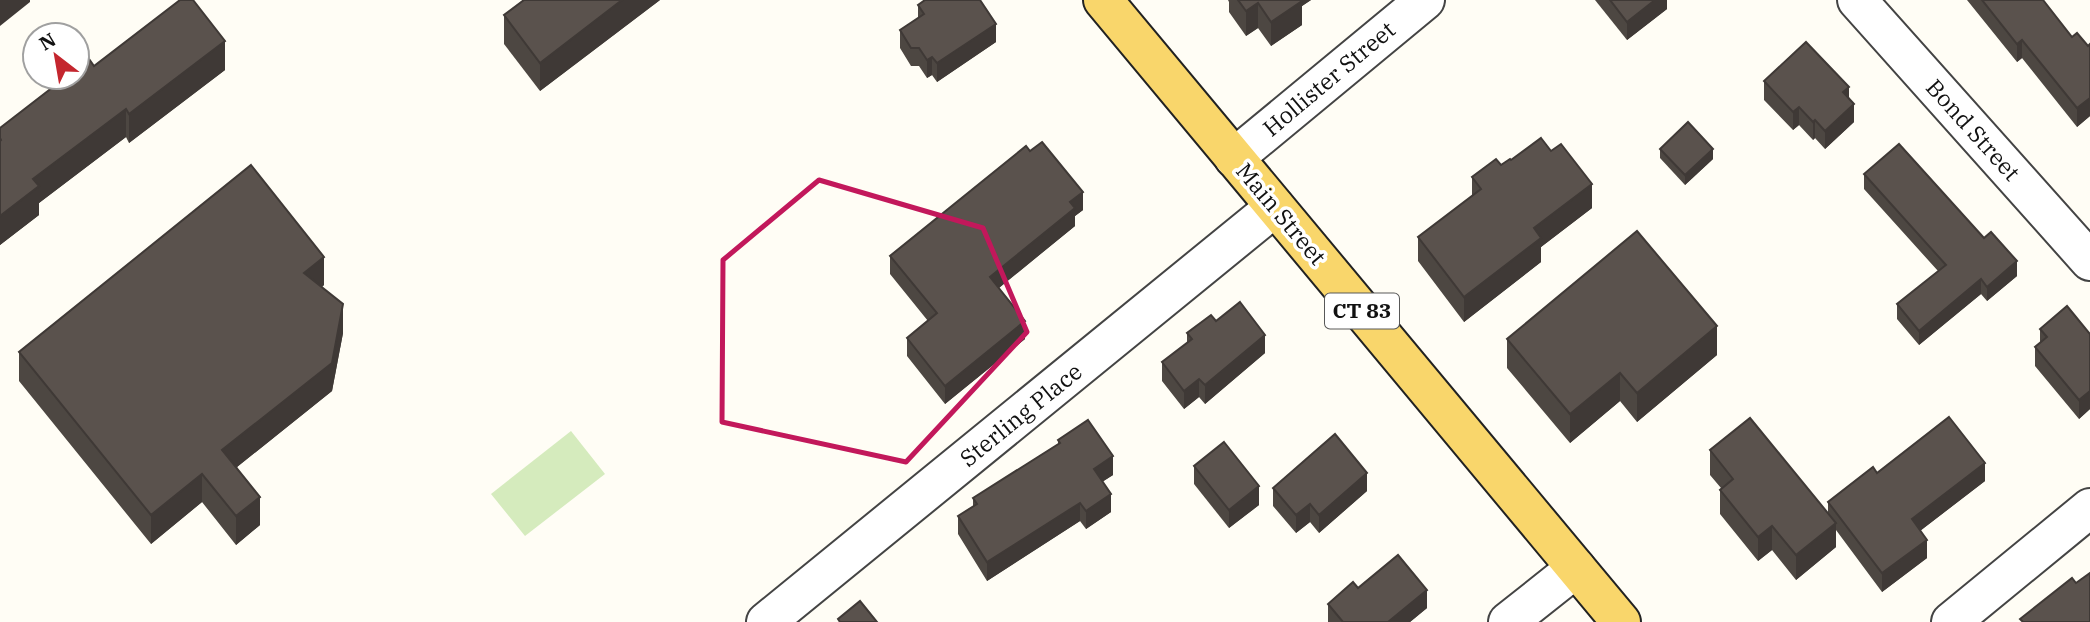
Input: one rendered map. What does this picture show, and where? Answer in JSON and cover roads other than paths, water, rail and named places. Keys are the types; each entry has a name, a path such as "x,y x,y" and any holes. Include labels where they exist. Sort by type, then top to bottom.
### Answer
{"main road":[{"name":"Main Street","path":"1103,0 1620,622"}],"street":[{"name":"Hollister Street","path":"1234,158 1425,0"},
{"name":"Bond Street","path":"1857,0 2090,261"},
{"name":"Sterling Place","path":"766,622 1275,207"},
{"path":"1951,622 2090,508"},
{"path":"1508,622 1576,568"}]}
